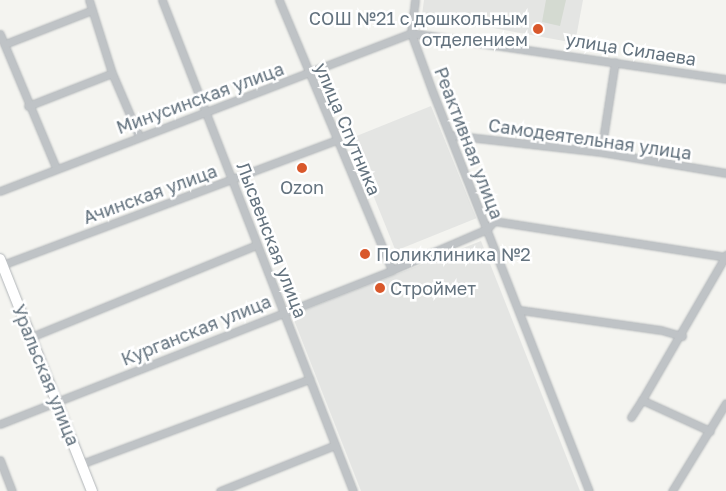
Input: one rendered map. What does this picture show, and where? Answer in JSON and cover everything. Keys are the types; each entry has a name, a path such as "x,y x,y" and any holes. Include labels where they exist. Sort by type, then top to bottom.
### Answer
{"main road":[{"name":"Уральская улица","path":"1,262 92,491"}],"street":[{"path":"89,0 112,73 139,136"},
{"name":"Лысвенская улица","path":"162,0 234,179 257,245 353,491"},
{"name":"улица Спутника","path":"279,0 308,74 392,270"},
{"name":"Реактивная улица","path":"415,0 411,33 589,491"},
{"path":"5,44 92,10"},
{"name":"Минусинская улица","path":"0,191 205,110 308,74 411,33"},
{"name":"улица Силаева","path":"411,33 726,78"},
{"path":"0,34 28,106 56,168"},
{"path":"601,152 615,62"},
{"path":"28,106 112,73"},
{"name":"Самодеятельная улица","path":"450,135 601,152 726,173"},
{"name":"Ачинская улица","path":"1,262 234,179 336,140"},
{"name":"Курганская улица","path":"0,424 283,311 392,270 487,229 494,221 726,256"},
{"path":"31,337 257,245"},
{"path":"631,417 682,336 726,256"},
{"path":"520,310 661,330 682,336"},
{"path":"81,464 310,379"},
{"path":"642,400 710,431"},
{"path":"672,491 726,403"},
{"path":"220,491 336,445"},
{"path":"0,460 12,491"}],"shaded area":[{"name":"СОШ №21 с дошкольным отделением","path":"424,0 583,0 575,43 422,15"},
{"path":"546,0 566,0 560,26 542,22"},
{"path":"431,106 476,218 396,251 350,139"},
{"path":"481,241 580,491 361,491 292,315"}],"place":[{"name":"СОШ №21 с дошкольным отделением","path":"538,29"},
{"name":"Ozon","path":"302,168"},
{"name":"Поликлиника №2","path":"365,254"},
{"name":"Строймет","path":"380,288"}]}
